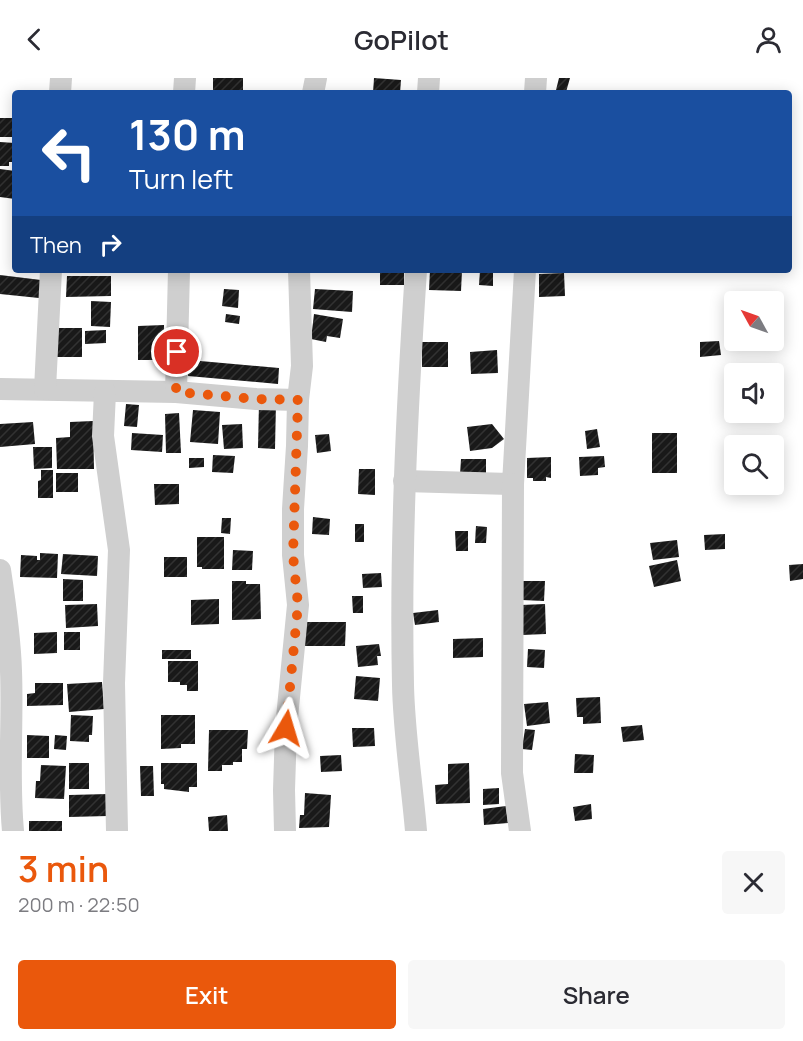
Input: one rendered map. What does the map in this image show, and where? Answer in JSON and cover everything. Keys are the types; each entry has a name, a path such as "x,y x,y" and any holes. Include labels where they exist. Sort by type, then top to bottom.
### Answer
{"street":[{"path":"45,389 51,273"},
{"path":"176,392 179,273"},
{"path":"285,831 286,728 298,605 293,555 298,400 302,366 299,273"},
{"path":"416,273 404,481 403,688 416,831"},
{"path":"520,831 512,773 513,484 525,273"},
{"path":"0,389 176,392 298,400"},
{"path":"105,392 103,436 118,550 114,683 117,831"},
{"path":"404,481 513,484"},
{"path":"0,570 11,670 10,800 13,831"}],"building":[{"path":"213,78 243,78 243,90 213,90"},
{"path":"374,78 401,80 400,90 373,90"},
{"path":"559,78 570,78 567,90 556,90"},
{"path":"0,118 12,118 12,137 0,137"},
{"path":"0,142 12,143 12,162 9,162 9,166 0,166"},
{"path":"0,169 12,171 12,199 0,197"},
{"path":"380,273 404,273 404,285 380,285"},
{"path":"430,273 462,273 461,291 429,290"},
{"path":"480,273 493,273 493,286 479,285"},
{"path":"564,273 565,296 539,297 539,274"},
{"path":"0,275 41,280 39,298 0,294"},
{"path":"67,276 111,276 111,296 66,297"},
{"path":"224,289 239,290 238,308 222,306"},
{"path":"315,289 353,291 352,312 313,309"},
{"path":"91,301 111,302 110,327 91,326"},
{"path":"226,314 240,316 239,324 225,322"},
{"path":"314,314 343,319 340,338 327,336 326,342 311,339"},
{"path":"164,325 164,360 138,360 138,326"},
{"path":"57,328 82,328 82,357 57,357"},
{"path":"106,330 106,343 85,344 85,331"},
{"path":"719,341 721,355 700,357 700,342"},
{"path":"422,342 448,342 448,367 422,367"},
{"path":"497,350 498,373 471,374 470,352"},
{"path":"189,360 279,368 278,384 188,376"},
{"path":"259,402 276,402 275,449 258,448"},
{"path":"126,404 139,405 137,427 124,426"},
{"path":"193,410 220,412 218,444 190,442"},
{"path":"179,413 181,453 166,453 165,414"},
{"path":"93,421 94,469 57,469 56,438 70,437 70,422"},
{"path":"33,422 35,444 0,447 0,424"},
{"path":"242,424 243,448 224,449 222,425"},
{"path":"492,424 504,439 492,448 470,451 467,427"},
{"path":"597,429 600,447 587,449 585,431"},
{"path":"132,433 163,435 162,452 131,450"},
{"path":"652,433 677,433 677,473 652,473"},
{"path":"329,434 331,451 317,453 315,435"},
{"path":"33,447 52,447 52,468 34,469"},
{"path":"213,455 235,456 233,473 212,472"},
{"path":"604,456 605,467 598,468 598,475 580,476 579,457"},
{"path":"551,457 551,478 546,477 546,481 533,481 533,478 527,478 527,458"},
{"path":"189,458 204,458 204,467 189,468"},
{"path":"461,459 486,459 486,476 460,475"},
{"path":"359,469 375,469 375,495 358,494"},
{"path":"41,470 53,470 53,498 38,498 38,481 41,480"},
{"path":"56,473 78,473 78,492 56,492"},
{"path":"154,484 179,484 179,504 155,505"},
{"path":"313,517 330,519 329,535 312,534"},
{"path":"222,518 231,518 230,534 221,533"},
{"path":"355,524 364,524 364,542 355,542"},
{"path":"476,526 487,527 486,543 475,543"},
{"path":"455,531 468,531 468,551 456,551"},
{"path":"725,534 725,549 705,550 704,535"},
{"path":"197,537 224,537 224,569 197,567"},
{"path":"677,540 679,557 653,560 650,543"},
{"path":"233,550 253,551 252,570 232,570"},
{"path":"40,553 58,554 57,578 20,577 21,555 37,556 37,560 40,560"},
{"path":"63,554 98,556 97,576 61,574"},
{"path":"164,557 187,557 187,577 164,577"},
{"path":"677,560 681,581 654,587 649,566"},
{"path":"803,564 803,579 790,581 789,565"},
{"path":"381,573 382,587 363,588 362,574"},
{"path":"63,579 83,580 83,601 63,601"},
{"path":"232,581 260,584 261,619 232,620"},
{"path":"522,581 545,581 544,601 522,600"},
{"path":"352,596 363,596 363,613 353,613"},
{"path":"219,599 219,624 191,625 191,600"},
{"path":"97,604 98,626 66,628 65,605"},
{"path":"545,604 546,634 522,635 521,605"},
{"path":"438,610 439,622 415,625 413,613"},
{"path":"301,622 346,622 345,646 301,646"},
{"path":"57,632 57,653 34,654 34,633"},
{"path":"64,632 80,632 80,650 64,650"},
{"path":"483,638 483,657 453,658 453,639"},
{"path":"379,644 381,656 377,656 378,665 358,667 356,646"},
{"path":"528,649 545,650 544,668 527,667"},
{"path":"162,650 191,650 191,659 162,659"},
{"path":"168,661 198,661 198,691 187,691 187,685 180,685 180,682 168,682"},
{"path":"356,676 380,678 378,701 354,699"},
{"path":"102,682 104,709 69,712 67,684"},
{"path":"35,683 63,683 63,705 27,706 27,694 35,693"},
{"path":"600,697 601,723 583,724 583,717 577,717 576,698"},
{"path":"548,702 550,723 527,726 524,704"},
{"path":"71,715 93,716 92,735 89,735 89,742 70,741"},
{"path":"161,715 195,715 195,744 181,744 181,748 161,749"},
{"path":"642,725 644,740 623,742 621,727"},
{"path":"352,728 374,728 375,746 353,747"},
{"path":"525,729 535,730 532,750 522,749"},
{"path":"209,730 248,730 247,749 242,749 242,762 222,765 222,771 208,771"},
{"path":"27,735 49,736 49,758 27,758"},
{"path":"55,735 67,736 66,750 54,749"},
{"path":"575,754 594,755 593,773 574,773"},
{"path":"341,755 342,771 321,772 320,756"},
{"path":"69,763 89,763 89,789 69,789"},
{"path":"161,763 197,763 197,787 189,787 189,792 164,789 164,784 161,784"},
{"path":"469,763 470,803 436,804 435,785 448,784 448,764"},
{"path":"41,765 66,766 64,799 35,798 36,781 40,781"},
{"path":"140,766 153,766 154,796 141,796"},
{"path":"499,788 499,804 483,805 483,789"},
{"path":"305,793 331,795 329,827 299,828 300,815 304,815"},
{"path":"108,794 108,816 69,817 69,795"},
{"path":"591,804 592,819 575,821 573,807"},
{"path":"506,806 508,823 484,825 483,809"},
{"path":"227,815 228,831 209,831 208,817"},
{"path":"29,821 62,821 62,831 29,831"}],"route":[{"path":"177,352 176,392 298,400 293,555 298,605 293,675 286,728"}]}
